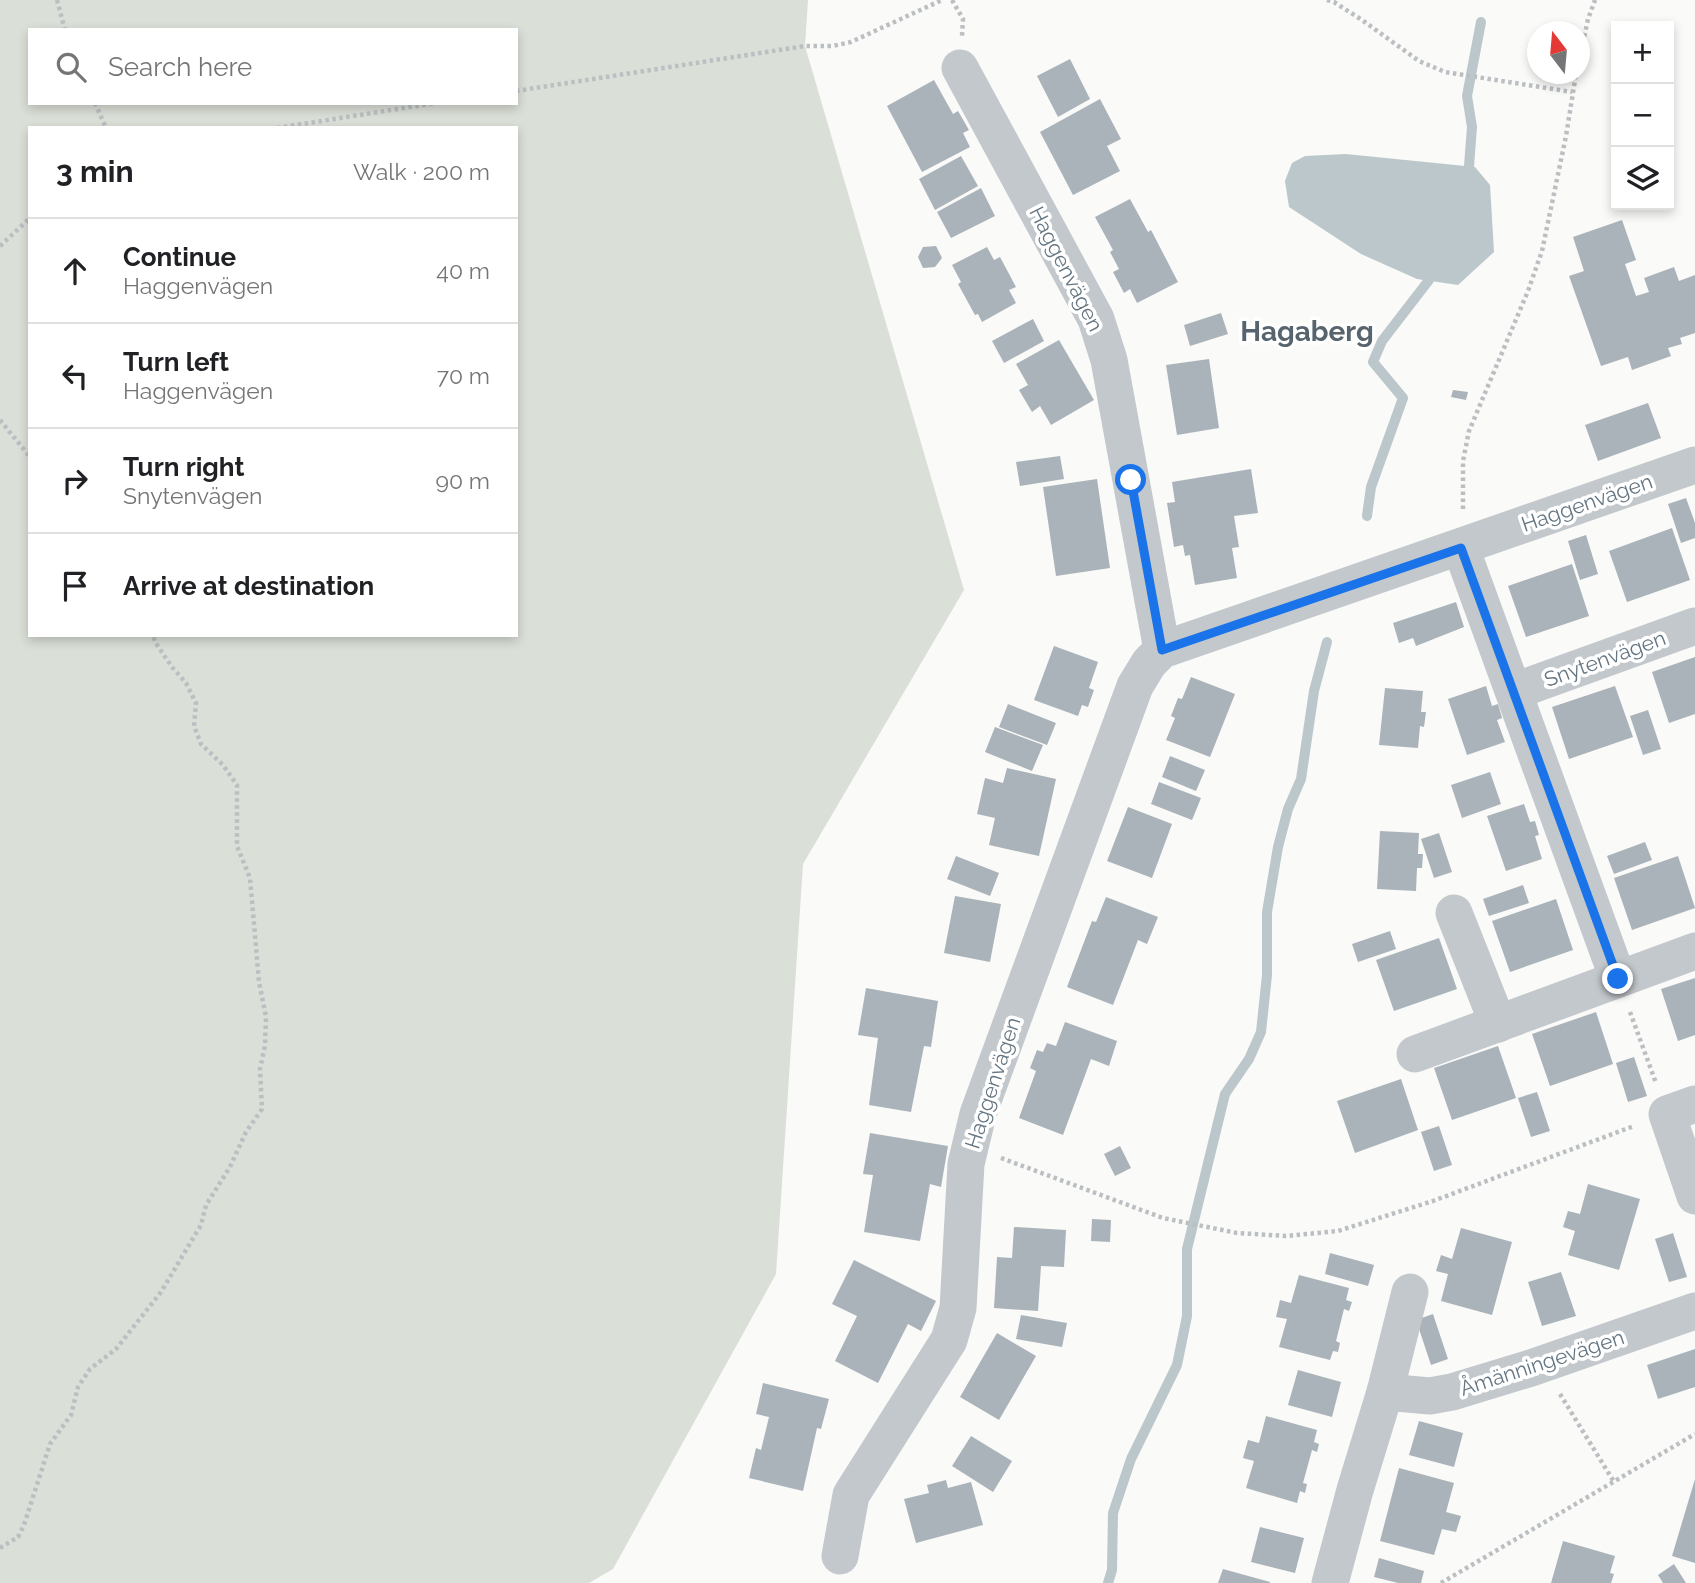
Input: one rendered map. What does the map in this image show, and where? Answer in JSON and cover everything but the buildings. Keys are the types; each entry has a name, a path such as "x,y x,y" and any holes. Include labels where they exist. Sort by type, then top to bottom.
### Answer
{"street":[{"name":"Haggenvägen","path":"960,68 1096,319 1109,360 1162,650"},
{"name":"Haggenvägen","path":"840,1556 851,1495 949,1340 958,1308 966,1164 978,1114 1135,686 1149,663 1162,650 1695,465"},
{"path":"1461,548 1618,979"},
{"name":"Snytenvägen","path":"1515,691 1695,626"},
{"path":"1454,913 1498,1024"},
{"path":"1415,1054 1695,951"},
{"path":"1681,1109 1695,1196"},
{"path":"1329,1583 1385,1392 1410,1292"},
{"name":"Åmänningevägen","path":"1385,1392 1430,1396 1452,1392 1541,1365 1695,1311"}],"path":[{"path":"57,0 64,28"},
{"path":"518,91 805,46 833,46 851,42 942,0"},
{"path":"1327,0 1362,20 1419,61 1445,72 1572,92"},
{"path":"1588,21 1595,0"},
{"path":"1461,548 1463,461 1469,432 1542,251 1574,84"},
{"path":"96,105 105,126"},
{"path":"290,126 423,105"},
{"path":"0,246 28,220"},
{"path":"0,420 28,455"},
{"path":"0,1548 18,1536 24,1525 50,1444 71,1415 78,1387 90,1369 116,1349 161,1292 201,1225 206,1205 230,1167 246,1132 262,1109 260,1069 265,1046 266,1017 259,982 250,878 237,846 237,785 223,765 201,744 194,726 196,703 187,682 172,667 154,637"},
{"path":"971,1148 1163,1218 1237,1233 1286,1236 1338,1231 1433,1201 1681,1109 1618,979"},
{"path":"1541,1365 1614,1482"},
{"path":"1441,1583 1695,1434"}],"shaded area":[{"path":"0,0 808,0 805,46 964,590 803,864 776,1274 613,1569 589,1583 0,1583"},
{"path":"1346,154 1475,167 1490,185 1494,252 1458,285 1417,279 1361,254 1289,207 1285,181 1292,163 1305,156"}],"waterway":[{"path":"1469,166 1472,127 1467,96 1481,22"},
{"path":"1367,516 1371,487 1403,398 1373,362 1382,341 1429,280"},
{"path":"1108,1583 1112,1570 1113,1513 1131,1459 1177,1365 1187,1316 1187,1249 1225,1094 1249,1059 1261,1032 1267,975 1267,912 1278,847 1288,809 1301,779 1314,691 1327,642"}],"district":[{"name":"Hagaberg","path":"1307,331"}],"route":[{"path":"1131,480 1162,650 1461,548 1618,979"}]}
